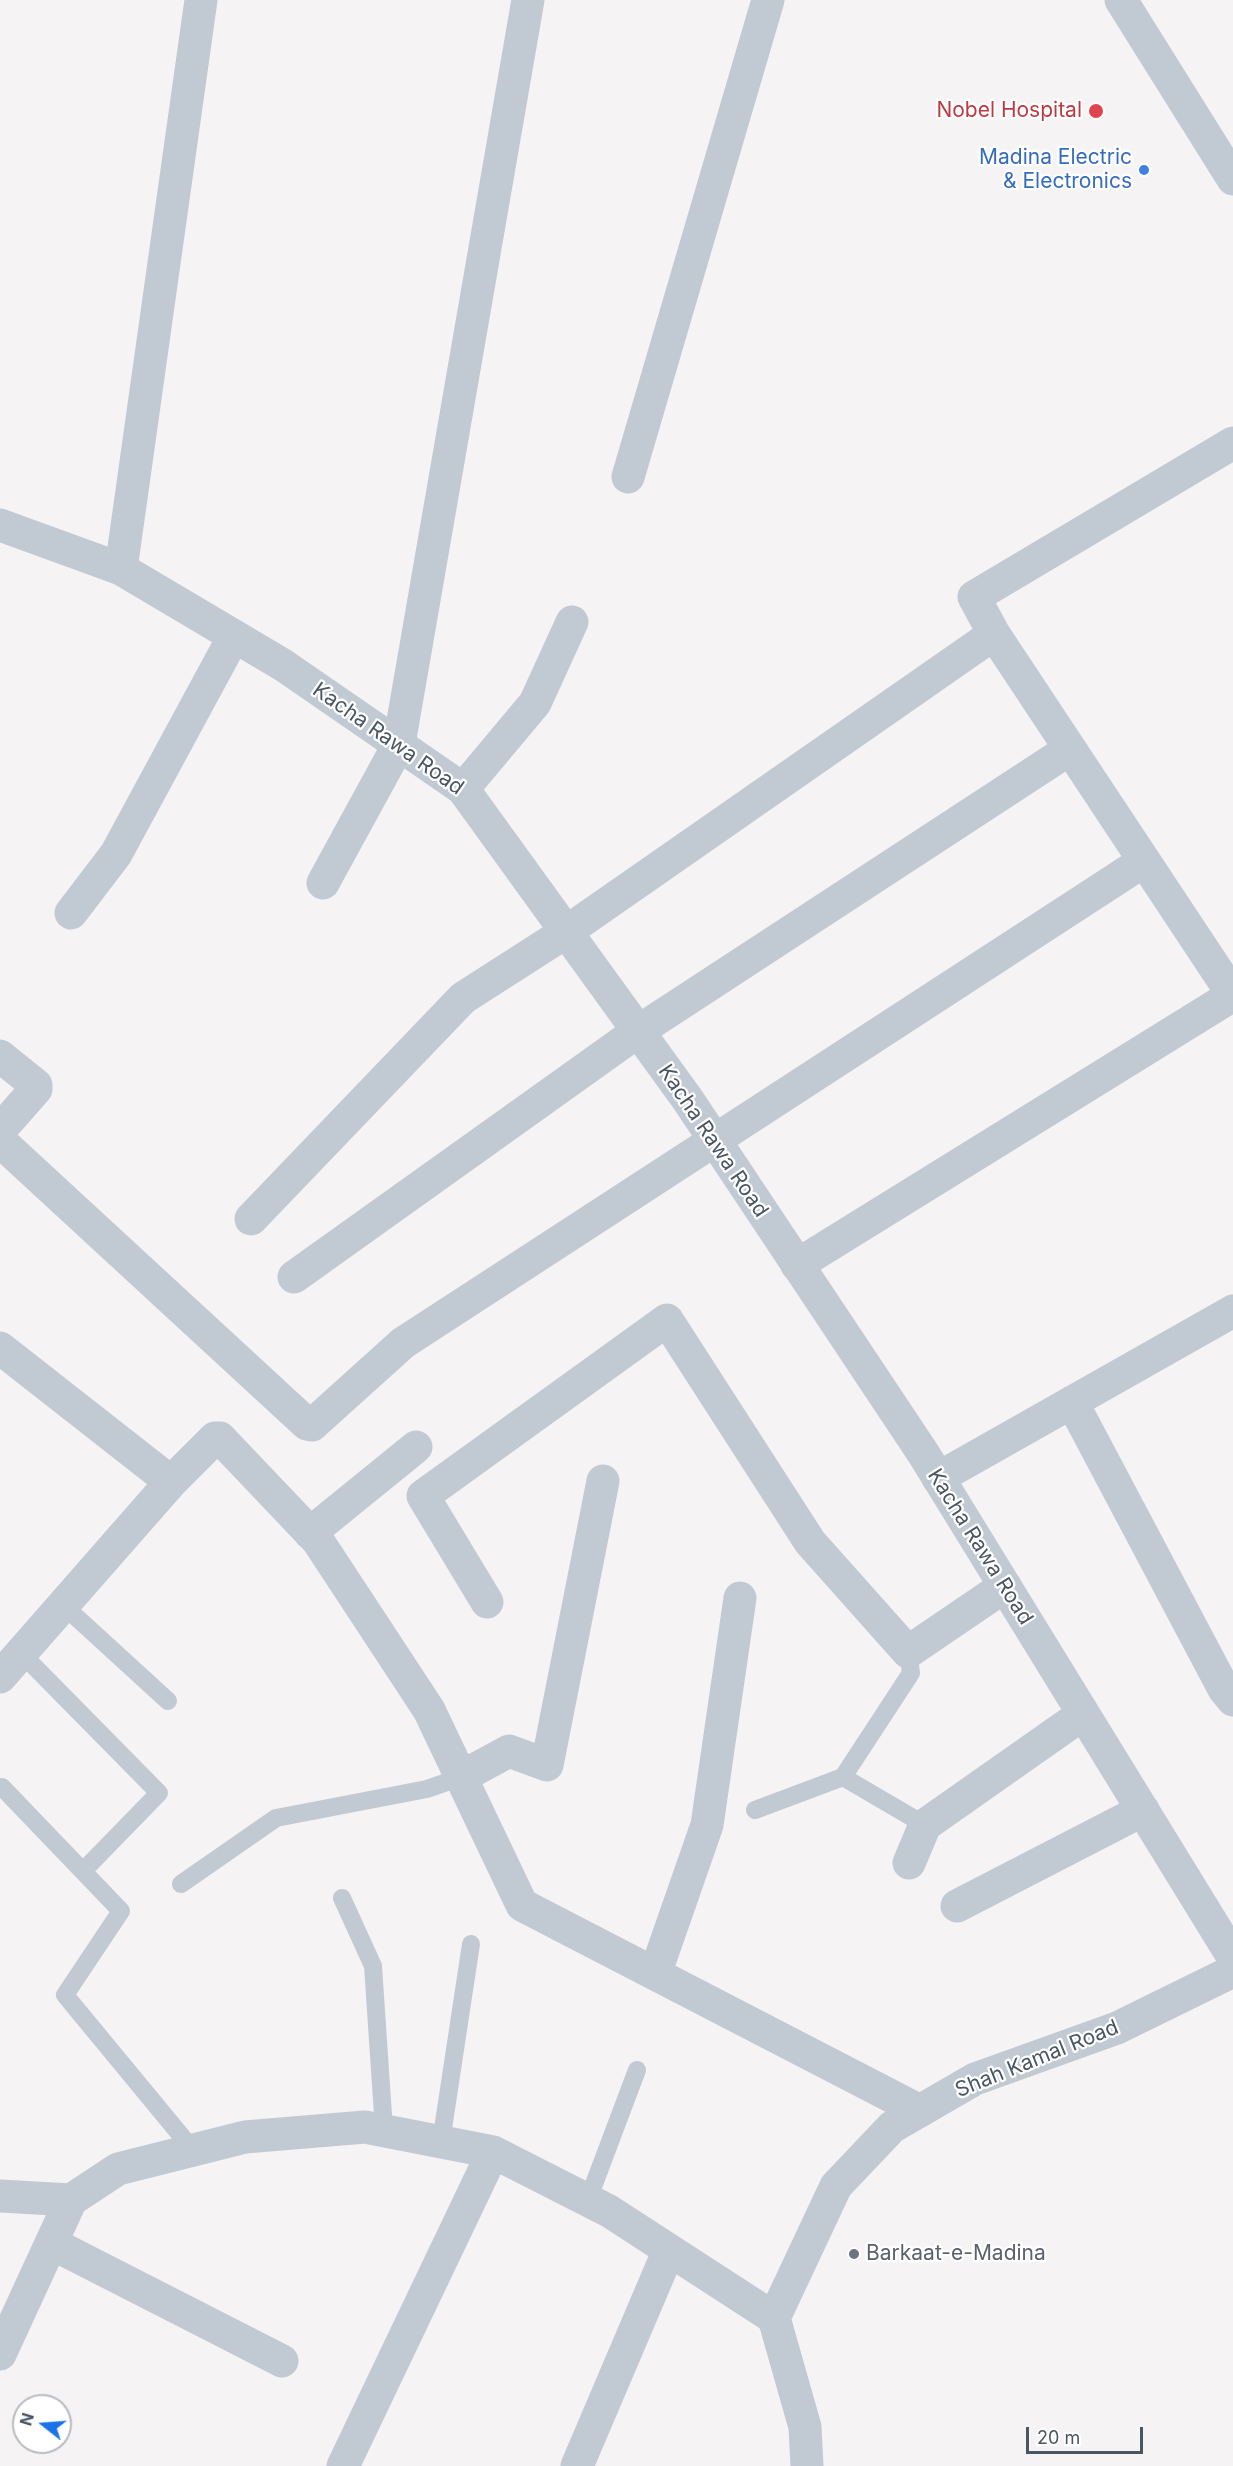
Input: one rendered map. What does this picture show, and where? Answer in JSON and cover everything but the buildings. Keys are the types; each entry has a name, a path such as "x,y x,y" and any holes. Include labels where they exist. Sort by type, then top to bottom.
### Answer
{"street":[{"path":"121,569 201,0"},
{"path":"323,883 399,744 528,0"},
{"path":"628,477 768,0"},
{"path":"1121,0 1233,179"},
{"path":"797,1265 1233,995 994,634 974,597 1233,443"},
{"name":"Kacha Rawa Road","path":"0,525 121,569 283,664 464,789 688,1100 938,1478 1233,1957"},
{"path":"464,789 536,703 572,622"},
{"path":"251,1219 463,998 566,932 994,634"},
{"path":"71,913 116,854 234,636"},
{"path":"294,1277 637,1032 1070,749"},
{"path":"0,1141 309,1425 403,1343 1144,861"},
{"path":"0,1056 36,1085 36,1089 0,1130"},
{"path":"938,1478 1233,1311"},
{"path":"487,1602 423,1496 667,1320 810,1542 908,1652 1005,1586"},
{"path":"0,1348 171,1482"},
{"path":"1072,1402 1230,1691"},
{"path":"0,1677 171,1482 215,1438 220,1438 318,1541 429,1710 522,1905 920,2111"},
{"path":"310,1533 416,1447"},
{"path":"461,1778 509,1751 548,1766 603,1481"},
{"path":"655,1974 707,1825 740,1598"},
{"path":"909,1863 926,1825 1083,1714"},
{"path":"957,1906 1143,1810"},
{"name":"Shah Kamal Road","path":"774,2318 836,2186 892,2127 975,2079 1117,2028 1233,1971"},
{"path":"0,2354 71,2200 118,2169 245,2137 365,2127 493,2152 609,2211 774,2318 805,2427 807,2466"},
{"path":"343,2466 493,2152"},
{"path":"0,2196 71,2200"},
{"path":"51,2243 282,2361"},
{"path":"577,2466 669,2250"}],"lane":[{"path":"63,1605 168,1701"},
{"path":"755,1810 843,1777 911,1673 908,1652"},
{"path":"21,1653 159,1793 83,1871"},
{"path":"843,1777 926,1825"},
{"path":"181,1884 276,1818 427,1789 461,1778"},
{"path":"2,1787 120,1911 65,1995 193,2150"},
{"path":"342,1898 373,1966 384,2130"},
{"path":"441,2142 471,1944"},
{"path":"588,2200 637,2070"}],"place":[{"name":"Nobel Hospital","path":"1096,111"},
{"name":"Madina Electric & Electronics","path":"1144,170"},
{"name":"Barkaat-e-Madina","path":"854,2254"}]}
